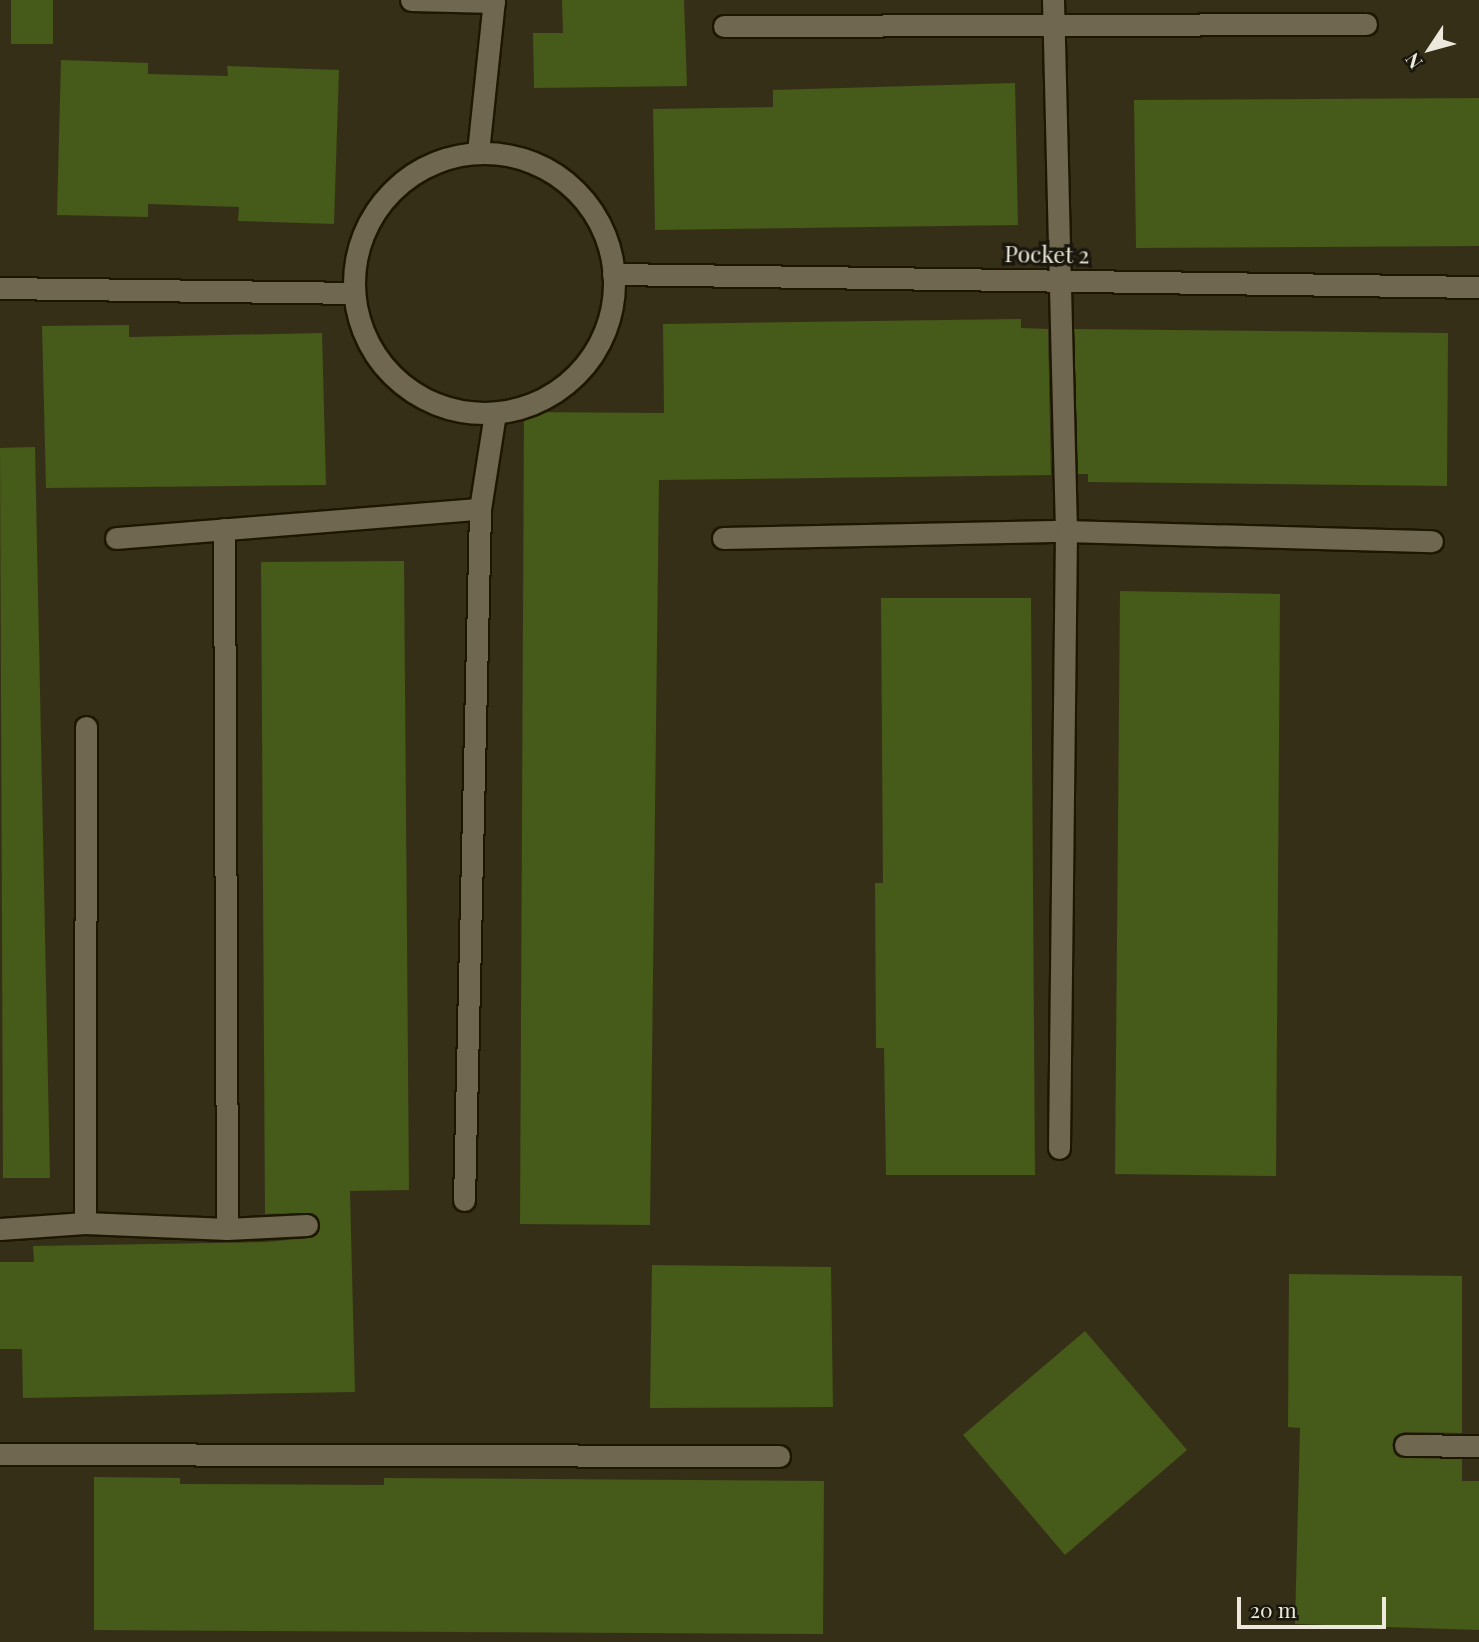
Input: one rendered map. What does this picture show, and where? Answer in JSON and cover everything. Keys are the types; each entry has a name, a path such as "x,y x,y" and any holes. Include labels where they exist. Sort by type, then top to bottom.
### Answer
{"street":[{"path":"411,0 494,1 478,152"},
{"path":"1053,0 1066,531 1059,1148"},
{"path":"724,26 1366,24"},
{"path":"478,152 506,154 559,177 597,219 613,274 605,331 585,364 550,396 495,413 456,410 411,391 371,348 354,293 363,234 396,186 448,157 478,152"},
{"name":"Pocket 2","path":"613,274 1479,287"},
{"path":"0,288 354,293"},
{"path":"464,1200 480,509 495,413"},
{"path":"116,538 480,509"},
{"path":"224,529 227,1229"},
{"path":"723,538 1066,531 1432,541"},
{"path":"85,1223 86,727"},
{"path":"0,1229 85,1223 227,1229 307,1225"},
{"path":"1405,1445 1479,1446"},
{"path":"0,1454 779,1456"}],"building":[{"path":"11,0 53,0 53,44 11,44"},
{"path":"562,0 684,0 687,86 534,88 533,33 563,33"},
{"path":"61,60 148,63 148,74 228,76 227,66 339,70 334,224 238,221 239,207 148,204 148,217 57,215"},
{"path":"1015,83 1018,225 655,230 653,109 773,107 773,90"},
{"path":"1479,98 1479,246 1136,248 1134,100"},
{"path":"1021,319 1021,328 1048,329 1051,475 659,480 650,1225 520,1224 524,412 664,413 663,324"},
{"path":"129,325 129,337 322,333 326,485 46,488 42,326"},
{"path":"1074,329 1448,333 1447,486 1088,482 1088,474 1078,474"},
{"path":"35,447 50,1178 3,1178 0,448"},
{"path":"404,561 409,1190 350,1191 355,1392 23,1398 22,1349 0,1349 0,1262 34,1262 33,1246 266,1242 308,1238 319,1230 318,1218 312,1213 265,1214 261,562"},
{"path":"1120,591 1280,594 1276,1176 1115,1174"},
{"path":"881,598 1031,598 1035,1175 886,1175 884,1048 876,1048 875,883 883,883"},
{"path":"652,1265 831,1267 833,1407 650,1408"},
{"path":"1289,1274 1462,1276 1462,1433 1404,1432 1394,1438 1392,1446 1404,1458 1462,1459 1462,1481 1479,1481 1479,1630 1295,1624 1300,1428 1288,1427"},
{"path":"1085,1331 1187,1450 1065,1555 963,1435"},
{"path":"94,1477 180,1478 180,1484 384,1485 384,1478 824,1481 823,1634 94,1630"}]}
